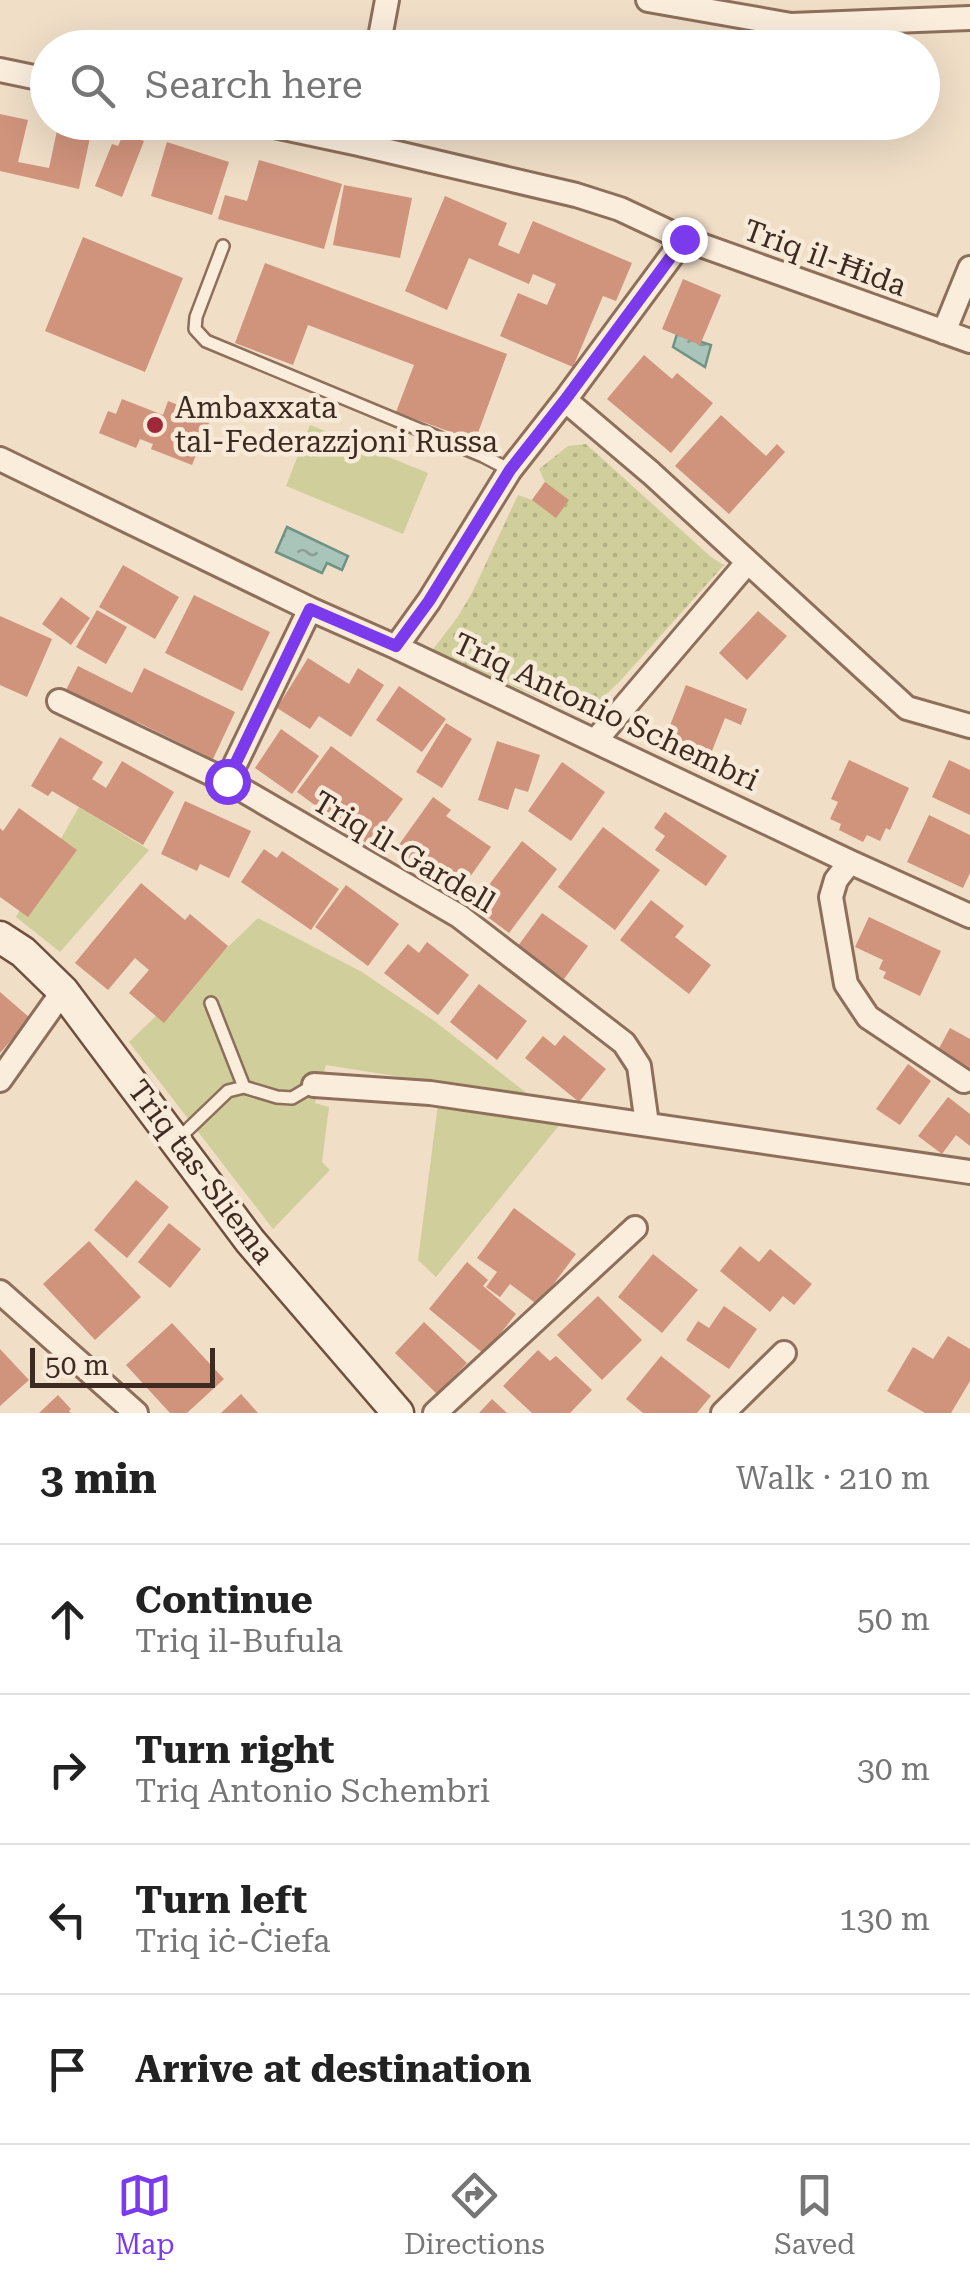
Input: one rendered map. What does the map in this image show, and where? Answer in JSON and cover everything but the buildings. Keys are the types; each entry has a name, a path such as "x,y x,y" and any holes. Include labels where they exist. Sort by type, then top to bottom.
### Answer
{"main road":[{"name":"Triq tas-Sliema","path":"0,937 23,952 63,991 250,1241 398,1413"}],"street":[{"path":"381,30 387,0"},
{"path":"648,0 791,25 970,18"},
{"path":"0,70 30,76"},
{"name":"Triq il-Ħida","path":"385,140 620,209 684,239 970,341"},
{"path":"396,646 429,601 510,470 684,239"},
{"path":"944,332 970,268"},
{"path":"565,400 651,473 908,708 970,726"},
{"name":"Triq Antonio Schembri","path":"0,458 310,609 970,916"},
{"path":"596,740 747,562"},
{"path":"227,781 310,609"},
{"name":"Triq il-Gardell","path":"59,701 227,781 459,916 624,1043 639,1066 648,1124"},
{"path":"850,862 836,880 831,897 846,984 868,1017 964,1081"},
{"path":"0,1080 63,991"},
{"path":"314,1085 430,1093 970,1172"},
{"path":"435,1413 635,1228"},
{"path":"0,1292 136,1413"},
{"path":"723,1413 784,1353"}],"lane":[{"path":"223,246 196,317 195,329 206,340 510,470"},
{"path":"211,1003 244,1087"},
{"path":"177,1140 228,1091 244,1087 292,1098 314,1085"}],"shaded area":[{"path":"310,425 428,473 403,534 286,486"},
{"path":"586,444 724,565 584,716 431,652 472,593 518,495 532,500 545,482 539,469 568,446"},
{"path":"79,807 149,850 60,952 16,917"},
{"path":"258,918 362,972 437,1023 533,1098 326,1065 315,1103 329,1107 322,1162 330,1170 273,1229 129,1042"},
{"path":"438,1104 561,1123 436,1277 418,1260"}],"water":[{"path":"677,334 711,345 705,367 673,347"},
{"path":"287,527 348,556 342,570 327,563 322,573 276,552"}],"place":[{"name":"Ambaxxata tal-Federazzjoni Russa","path":"155,425"}],"route":[{"path":"227,781 310,609 396,646 429,601 510,470 684,239"}]}
